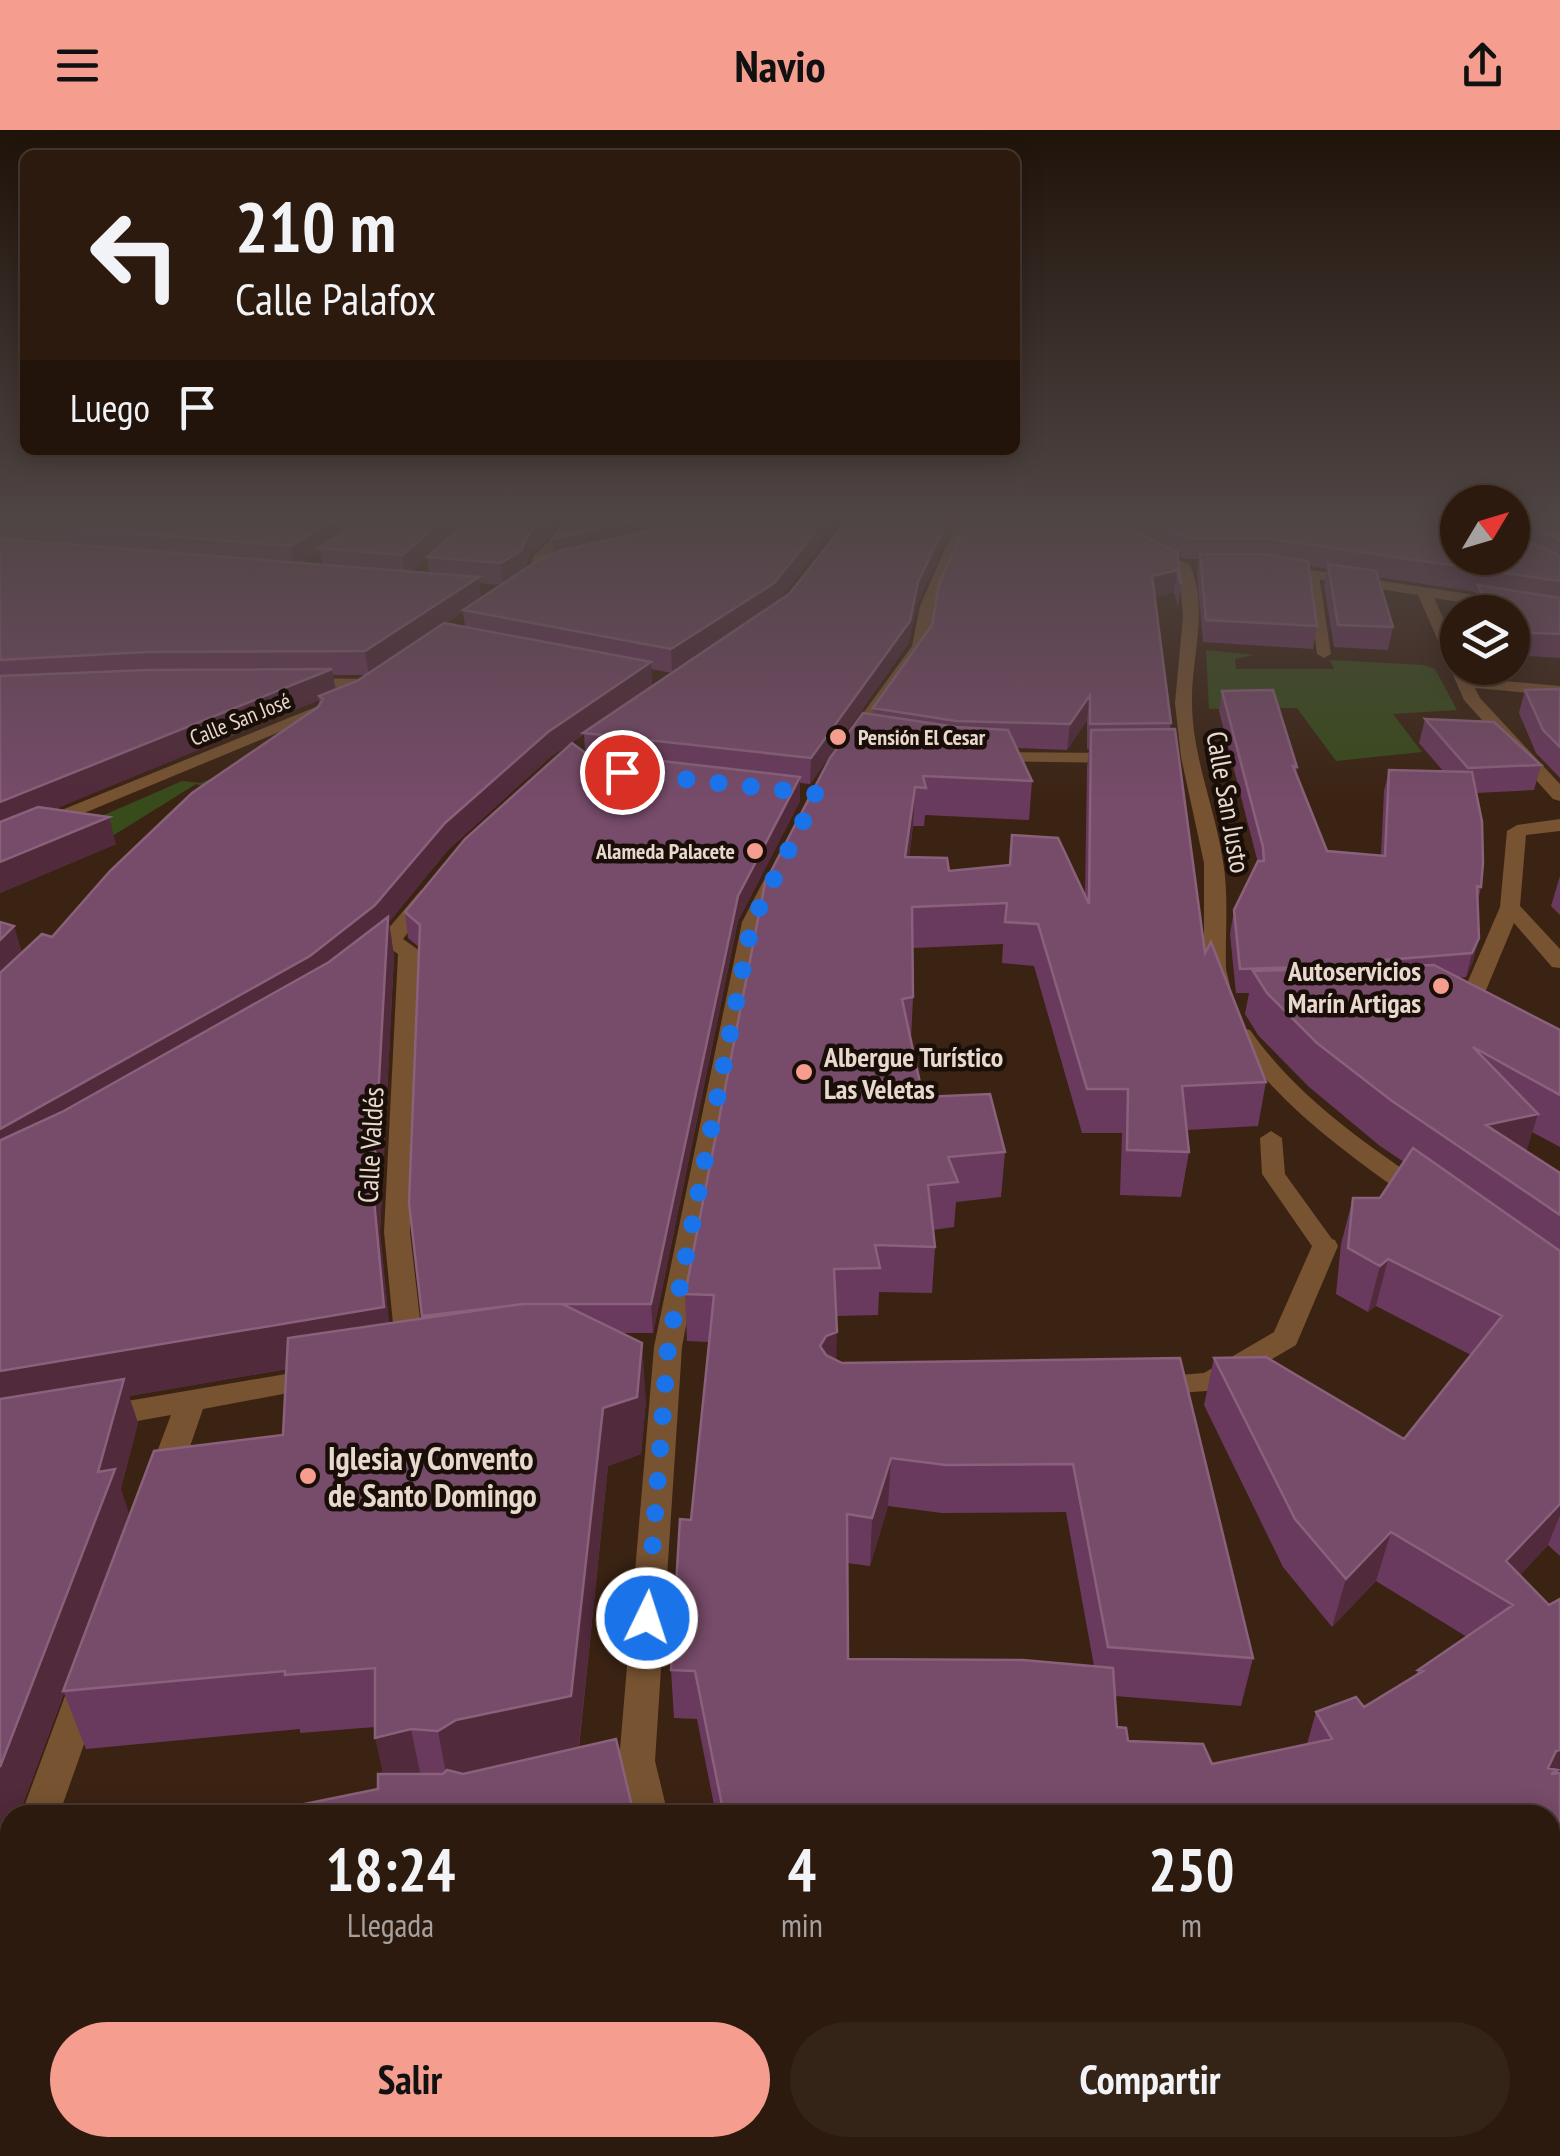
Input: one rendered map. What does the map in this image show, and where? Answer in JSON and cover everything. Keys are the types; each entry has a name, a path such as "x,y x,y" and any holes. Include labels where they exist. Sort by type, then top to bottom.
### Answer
{"street":[{"path":"856,744 920,646 925,612"},
{"name":"Calle San Justo","path":"1191,612 1180,758 1214,864 1215,969 1231,1009 1259,1063 1351,1142 1437,1204"},
{"name":"Calle San José","path":"0,842 353,698 378,679 290,683"},
{"path":"1465,685 1472,700 1560,795"},
{"path":"1500,685 1560,690"},
{"path":"270,756 353,698"},
{"path":"971,756 1134,758"},
{"path":"1491,1014 1464,995 1510,907 1517,831 1560,825"},
{"path":"647,1805 638,1761 658,1347 752,922 785,858"},
{"path":"352,972 399,946 447,871"},
{"path":"1510,907 1560,962"},
{"name":"Calle Valdés","path":"399,946 396,1232 411,1362"},
{"path":"1131,1385 1210,1383 1286,1338 1325,1246"},
{"path":"77,1421 338,1375"},
{"path":"152,1509 191,1401"},
{"path":"44,1805 99,1653"},
{"path":"600,1769 638,1761"}],"lane":[{"path":"1318,612 1324,654"},
{"path":"1271,1138 1274,1174 1325,1246"}],"green space":[{"path":"1206,650 1253,655 1235,659 1236,669 1334,669 1330,660 1424,665 1435,669 1440,685 1457,710 1393,714 1422,752 1336,761 1297,708 1209,709"},
{"path":"220,776 209,788 196,784 114,835 74,828 182,781 200,783"}],"building":[{"path":"0,612 426,612 365,651 146,652 0,660"},
{"path":"471,612 729,612 671,649"},
{"path":"763,612 912,612 910,621 811,758 583,733"},
{"path":"934,612 1157,612 1171,723 1090,724 1090,695 1070,724 956,721 873,708 932,625"},
{"path":"1205,612 1315,612 1317,626 1206,620"},
{"path":"1336,612 1388,612 1393,627 1338,625"},
{"path":"1530,612 1560,612 1560,634 1530,633"},
{"path":"444,623 651,662 548,732 445,823 375,905 310,956 0,1129 0,973 42,934 52,937 110,871 192,793 318,707 323,699 319,696 357,681"},
{"path":"332,669 0,802 0,676"},
{"path":"1560,689 1560,747 1543,730 1525,690"},
{"path":"1273,690 1297,767 1293,766 1327,851 1385,856 1389,770 1472,772 1482,822 1483,863 1481,887 1477,886 1479,938 1472,953 1385,960 1393,964 1240,969 1234,910 1258,861 1264,861 1222,691"},
{"path":"863,713 956,727 1008,730 1032,781 923,776 926,788 915,787 905,857 947,858 949,871 1010,865 1012,835 1058,838 1089,904 1091,730 1175,729 1205,953 1211,942 1266,1082 1182,1086 1189,1152 1127,1150 1128,1089 1087,1089 1038,924 1005,922 1007,903 912,907 913,997 902,999 923,1097 990,1094 1005,1152 948,1157 958,1182 928,1185 935,1247 875,1245 880,1268 834,1269 837,1332 826,1336 820,1346 826,1355 842,1363 1180,1358 1253,1658 1108,1647 1073,1464 946,1465 891,1458 872,1518 847,1514 848,1659 1023,1660 1113,1668 1117,1727 1126,1728 1128,1741 1203,1744 1212,1764 1332,1739 1316,1712 1356,1697 1364,1707 1423,1671 1418,1670 1513,1605 1391,1532 1346,1579 1295,1519 1214,1358 1266,1357 1404,1439 1502,1316 1388,1259 1380,1266 1348,1248 1353,1198 1380,1198 1413,1148 1560,1251 1560,1504 1506,1561 1549,1605 1560,1599 1560,1750 1548,1768 1558,1770 1551,1774 1560,1773 1560,1805 722,1805 695,1671 671,1670 680,1519 691,1520 714,1295 685,1294 765,883 830,758"},
{"path":"1425,719 1494,722 1541,765 1468,768"},
{"path":"572,743 584,752 800,777 738,896 651,1304 524,1304 422,1316 409,1203 420,925 405,912 465,839"},
{"path":"38,807 109,817 0,862 0,822"},
{"path":"388,917 373,1189 384,1307 0,1371 1,1140 62,1112 329,962"},
{"path":"0,922 14,926 0,940"},
{"path":"1434,965 1560,1030 1560,1095 1473,1047 1538,1114 1486,1125 1560,1173 1560,1215 1392,1101 1317,1043 1267,993 1253,971"},
{"path":"522,1304 562,1304 642,1343 637,1397 603,1408 571,1696 456,1720 438,1731 411,1729 375,1738 375,1668 285,1675 285,1671 63,1691 154,1451 283,1435 288,1338"},
{"path":"124,1379 98,1472 115,1469 0,1767 0,1399"},
{"path":"616,1739 632,1805 300,1805 378,1789 378,1774 443,1774 447,1770 463,1774"}],"place":[{"name":"Pensión El Cesar","path":"838,737"},
{"name":"Alameda Palacete","path":"755,851"},
{"name":"Autoservicios Marín Artigas","path":"1441,986"},
{"name":"Albergue Turístico Las Veletas","path":"804,1072"},
{"name":"Iglesia y Convento de Santo Domingo","path":"308,1476"}],"route":[{"path":"622,772 817,794 752,922 668,1347 647,1618"}]}
